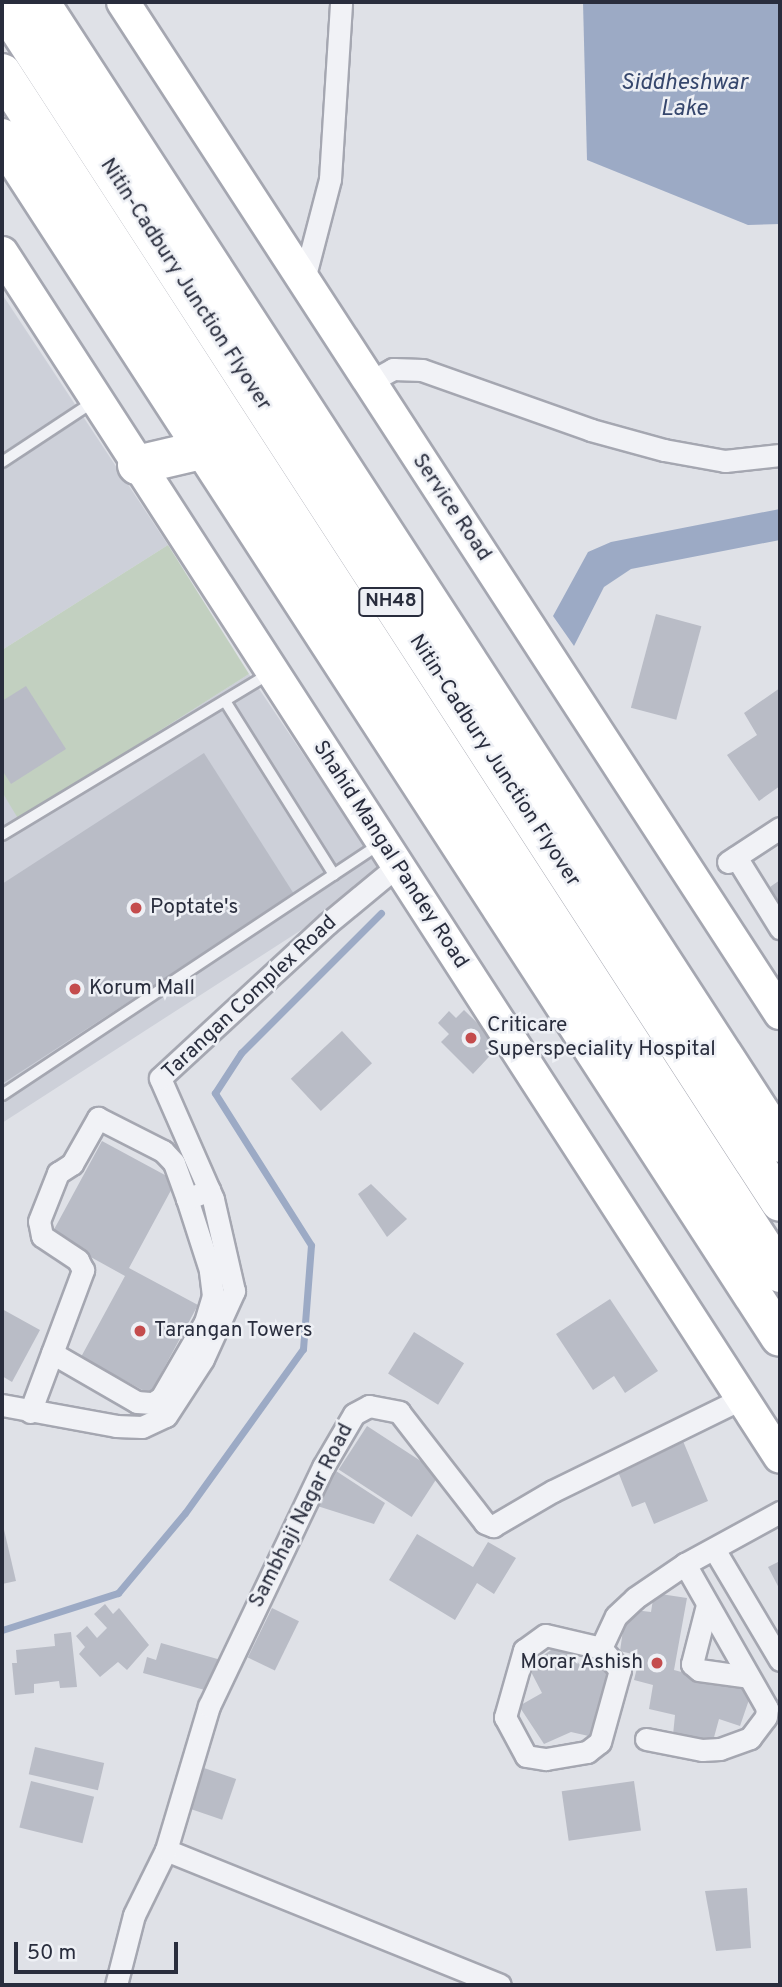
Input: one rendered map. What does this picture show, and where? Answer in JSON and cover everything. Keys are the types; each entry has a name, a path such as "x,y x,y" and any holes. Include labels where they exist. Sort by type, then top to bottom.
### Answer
{"highway":[{"name":"Nitin-Cadbury Junction Flyover","path":"2,2 780,1202"},
{"path":"40,2 780,1143"},
{"name":"Nitin-Cadbury Junction Flyover","path":"2,74 780,1273"},
{"path":"2,138 201,450 780,1338"},
{"path":"137,465 201,450"}],"street":[{"name":"Service Road","path":"123,2 303,284 698,880 780,1013"},
{"path":"303,284 330,179 341,2"},
{"name":"Shahid Mangal Pandey Road","path":"2,253 780,1457"},
{"path":"368,383 393,369 422,370 591,430 664,450 725,461 780,454"},
{"path":"780,828 732,859 780,928"},
{"name":"Tarangan Complex Road","path":"2,1405 30,1412 130,1427 155,1424 166,1416 203,1359 234,1291 209,1190 160,1079 327,923 390,854"},
{"path":"30,1412 52,1353 83,1270 78,1260 42,1236 38,1225 58,1173 72,1164 98,1118 163,1151 174,1163 209,1269 213,1296 205,1322 160,1398 153,1403 137,1402 52,1353"},
{"path":"187,1199 209,1190"},
{"name":"Sambhaji Nagar Road","path":"116,1985 134,1915 166,1850 209,1706 323,1467 354,1414 369,1406 400,1412 485,1523 493,1526 553,1491 743,1398"},
{"path":"601,1648 616,1616 635,1598 685,1564 780,1512"},
{"path":"713,1549 780,1660"},
{"path":"646,1739 702,1750 750,1738 766,1717 767,1708 685,1564"},
{"path":"707,1605 692,1664 699,1670 749,1677"},
{"path":"545,1634 601,1648 620,1670 600,1742 587,1752 546,1759 526,1756 505,1717 524,1650 545,1634"},
{"path":"166,1850 500,1985"}],"lane":[{"path":"2,462 96,401"},
{"path":"2,835 271,673"},
{"path":"225,701 334,875"},
{"path":"2,1095 334,875 390,854"}],"shaded area":[{"path":"2,294 168,545 2,650"},
{"path":"249,674 385,876 2,1123 2,792 20,819"}],"green space":[{"path":"168,545 249,674 19,820 2,792 2,650"}],"water":[{"name":"Siddheshwar Lake","path":"583,2 780,2 780,224 748,225 587,160"},
{"path":"780,509 780,540 631,569 604,587 574,646 553,616 588,552 611,542"}],"building":[{"path":"656,614 701,626 676,720 631,708"},
{"path":"26,686 66,749 11,784 2,770 2,701"},
{"path":"780,688 780,786 759,801 727,755 757,735 744,713"},
{"name":"Korum Mall","path":"204,753 294,894 2,1084 2,884"},
{"path":"780,880 780,918 770,902 776,897 770,887"},
{"path":"464,1010 500,1045 473,1074 441,1042 449,1034 438,1023 449,1011 456,1018"},
{"path":"342,1031 372,1063 321,1111 291,1079"},
{"path":"102,1141 176,1181 129,1268 198,1305 150,1394 81,1357 125,1276 51,1235"},
{"path":"371,1184 407,1219 387,1237 358,1194"},
{"path":"610,1299 658,1371 625,1393 614,1376 593,1390 556,1334"},
{"path":"2,1309 40,1330 12,1382 2,1376"},
{"path":"414,1332 464,1363 438,1405 388,1374"},
{"path":"367,1426 440,1473 412,1517 339,1470"},
{"path":"683,1441 708,1501 654,1524 645,1502 632,1507 617,1469"},
{"path":"333,1469 385,1503 374,1524 311,1504"},
{"path":"2,1521 16,1581 2,1584"},
{"path":"417,1534 473,1567 488,1542 516,1558 494,1594 477,1583 455,1620 389,1580"},
{"path":"780,1561 780,1590 768,1567"},
{"name":"Morar Ashish","path":"654,1593 687,1598 674,1670 752,1691 740,1726 719,1719 713,1741 673,1735 675,1715 649,1709 653,1685 634,1680 640,1656 620,1651 626,1609 651,1612"},
{"path":"105,1604 113,1614 119,1608 149,1645 127,1670 118,1662 100,1677 79,1654 85,1647 76,1636 87,1626 97,1638 107,1628 94,1614"},
{"path":"272,1608 299,1621 275,1671 248,1657"},
{"path":"71,1632 77,1687 60,1688 59,1681 34,1684 34,1693 15,1695 12,1663 17,1663 16,1650 55,1646 54,1634"},
{"path":"564,1641 583,1670 588,1657 610,1661 593,1737 571,1732 544,1744 519,1706 542,1693 528,1666"},
{"path":"161,1643 221,1660 212,1692 143,1673 147,1657 156,1660"},
{"path":"35,1747 104,1763 98,1790 29,1774"},
{"path":"204,1768 236,1779 222,1820 190,1809"},
{"path":"31,1781 94,1797 82,1843 19,1828"},
{"path":"634,1781 641,1831 569,1841 562,1791"},
{"path":"747,1888 751,1948 716,1951 705,1891"}],"waterway":[{"path":"2,1630 118,1593 185,1513 303,1349 311,1245 215,1093 241,1053 381,913"}],"place":[{"name":"Poptate's","path":"136,908"},
{"name":"Korum Mall","path":"75,989"},
{"name":"Criticare Superspeciality Hospital","path":"471,1038"},
{"name":"Tarangan Towers","path":"140,1331"},
{"name":"Morar Ashish","path":"657,1663"}]}
